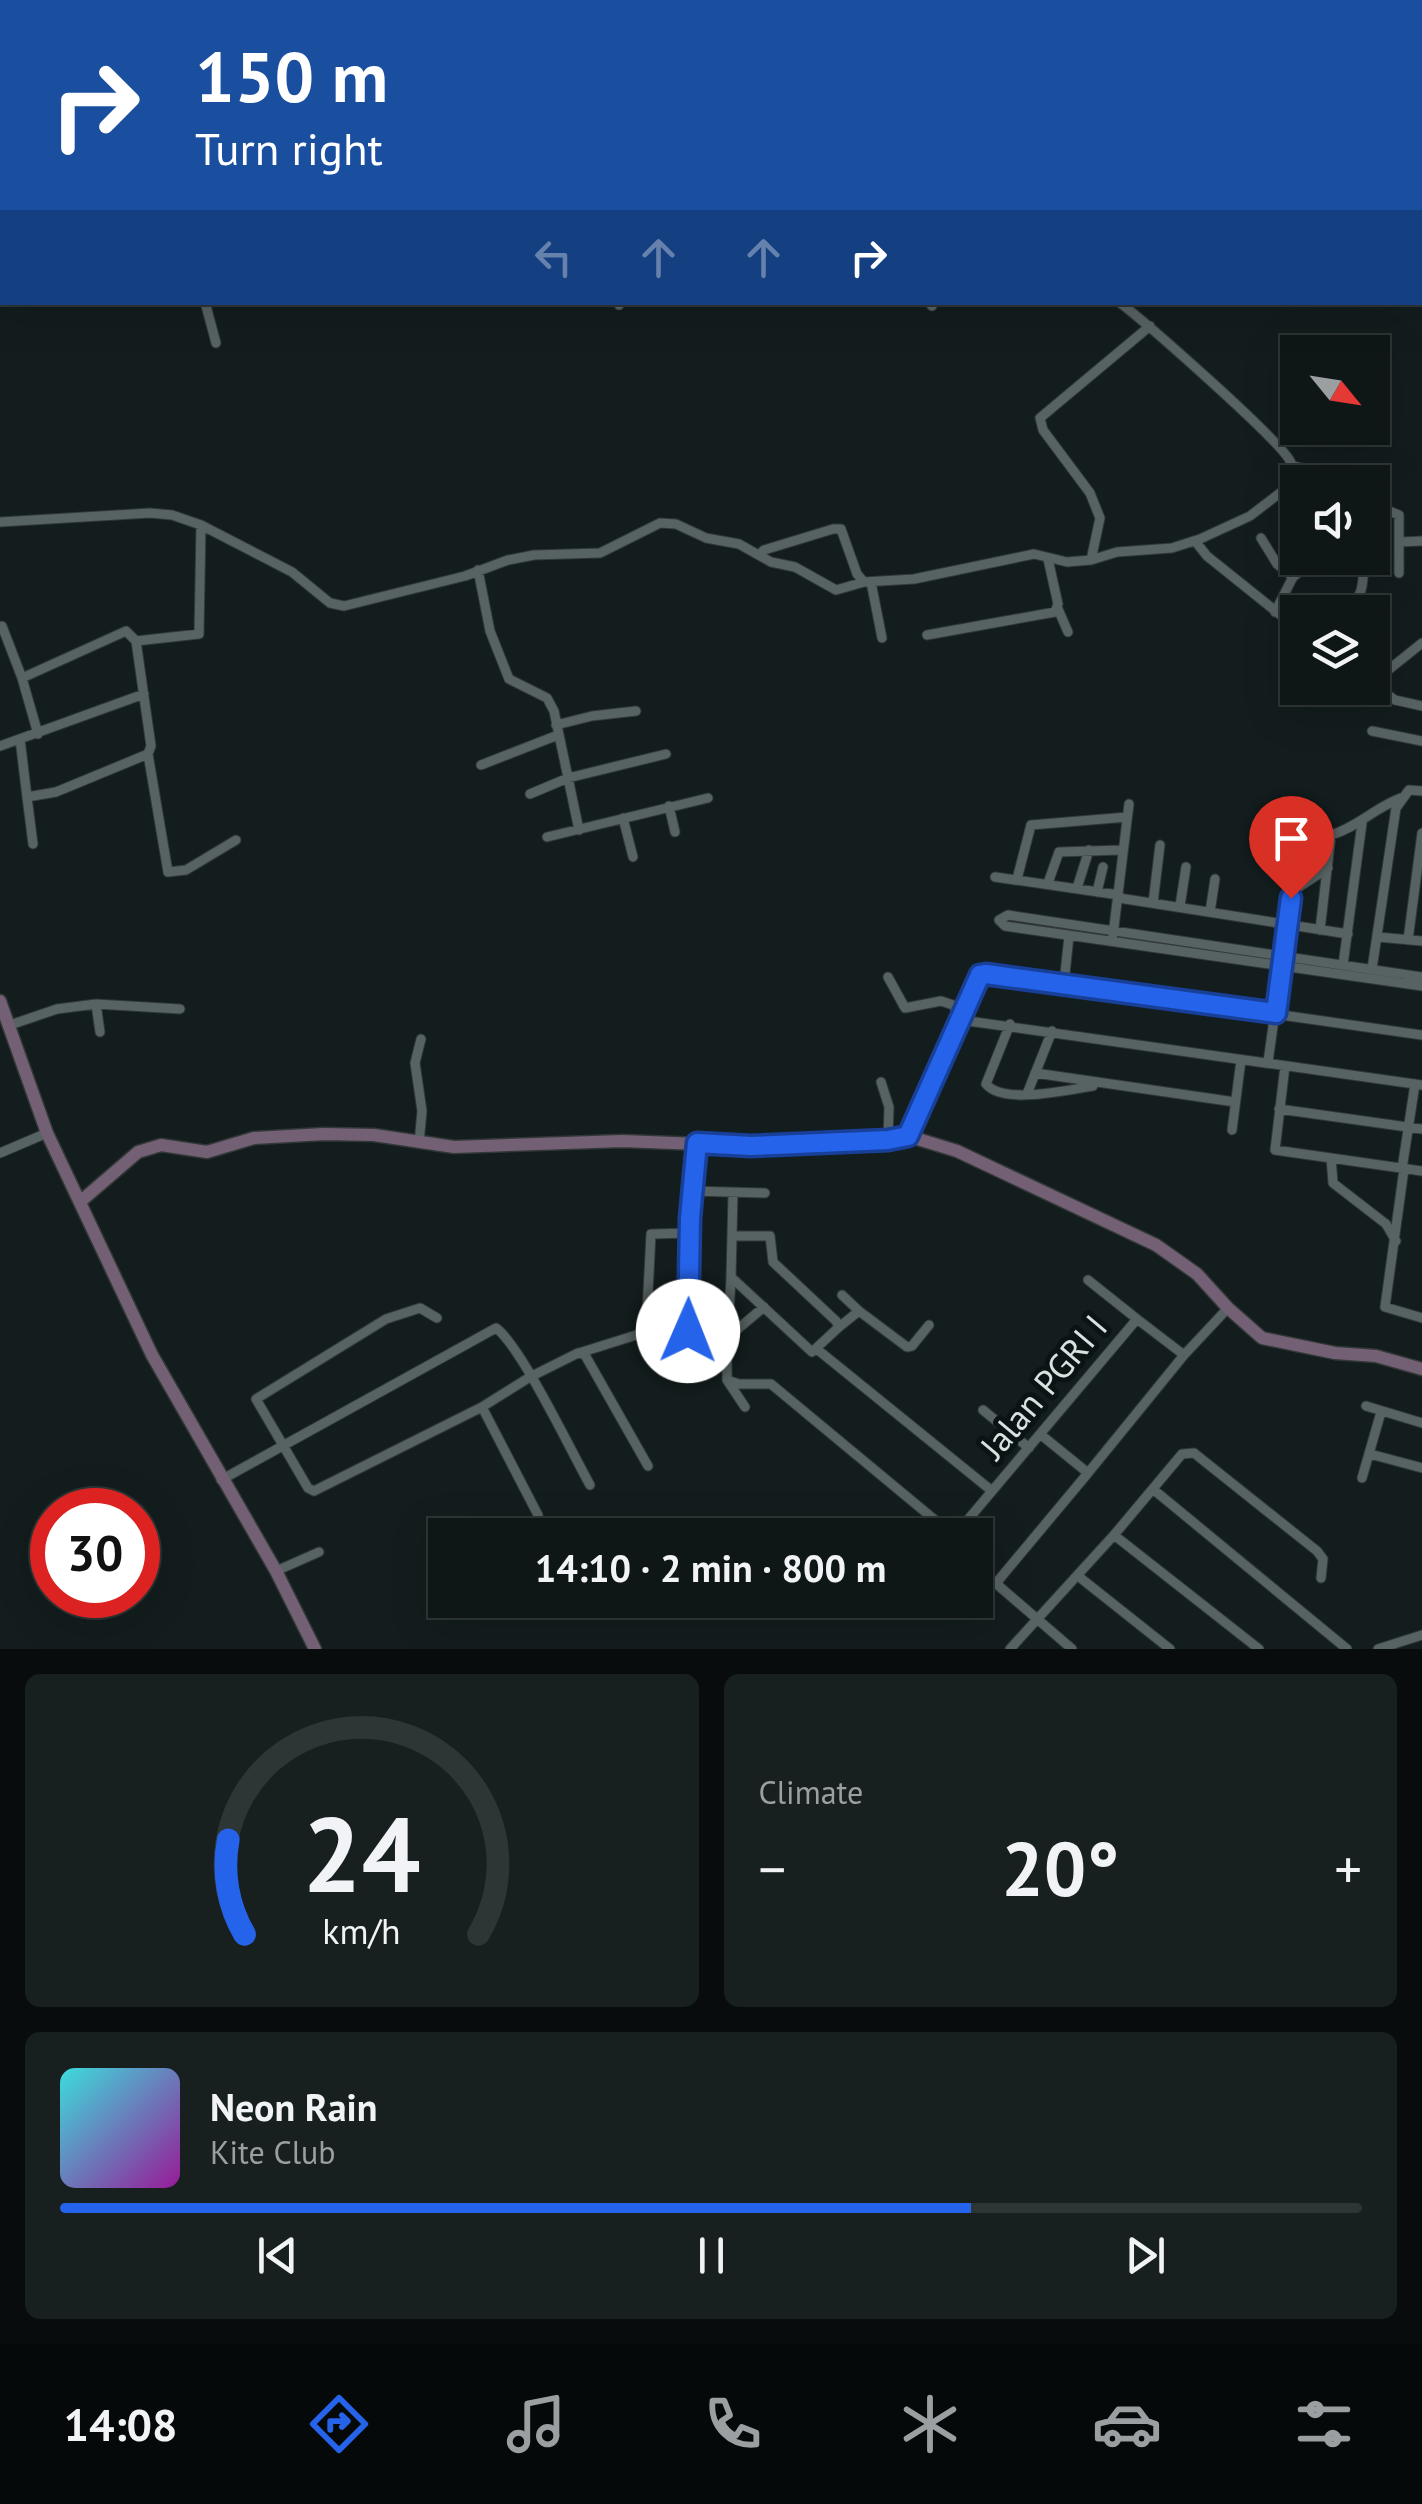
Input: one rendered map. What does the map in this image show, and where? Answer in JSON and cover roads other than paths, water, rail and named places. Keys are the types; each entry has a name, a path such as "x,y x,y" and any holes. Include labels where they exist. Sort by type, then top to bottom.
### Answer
{"street":[{"path":"206,305 216,343"},
{"path":"1123,305 1256,424 1292,465"},
{"path":"1091,560 1100,518 1090,493 1043,430 1040,418 1150,326"},
{"path":"0,522 160,513 201,525 292,572 330,603 344,606 534,555 600,552 660,523 676,524 706,538 726,539 771,562 794,567 836,590 867,582 914,579 1034,554 1067,562 1117,552 1158,550 1195,541 1250,516 1280,495"},
{"path":"1390,511 1400,515 1399,573"},
{"path":"136,641 199,634 201,525"},
{"path":"759,555 833,528 841,530 857,574 867,582 882,638"},
{"path":"1262,538 1277,564 1293,576 1275,612"},
{"path":"1195,541 1207,556 1280,616"},
{"path":"1399,542 1422,542"},
{"path":"1048,558 1058,609 1068,632"},
{"path":"478,570 490,631 509,679 547,698 579,830"},
{"path":"927,635 1058,609"},
{"path":"2,626 38,734"},
{"path":"22,678 126,632 136,641 152,746 148,754 168,872 186,870 236,840"},
{"path":"1390,669 1422,643"},
{"path":"0,746 144,694"},
{"path":"1390,697 1422,706"},
{"path":"482,766 592,716 636,712"},
{"path":"1372,731 1422,741"},
{"path":"20,740 33,844"},
{"path":"27,797 56,792 148,754"},
{"path":"530,794 568,778 666,754"},
{"path":"1372,970 1396,808 1409,790 1422,791"},
{"path":"546,837 708,798"},
{"path":"1320,930 1331,835 1362,823 1373,810 1401,798"},
{"path":"1113,936 1129,804"},
{"path":"669,806 676,832"},
{"path":"1017,879 1031,825 1127,817"},
{"path":"624,818 633,857"},
{"path":"1342,966 1362,823"},
{"path":"1408,940 1422,833"},
{"path":"1153,903 1160,845"},
{"path":"1077,888 1089,850"},
{"path":"1048,883 1057,853 1121,850"},
{"path":"1098,892 1103,867"},
{"path":"1180,906 1186,867"},
{"path":"1268,1062 1291,898 1296,889 1328,868"},
{"path":"995,877 1348,934"},
{"path":"1210,912 1214,879"},
{"path":"1113,936 1068,936 1005,926 999,920 1008,915 1422,986"},
{"path":"1064,983 1068,936"},
{"path":"1378,937 1422,941"},
{"path":"1281,962 1422,976"},
{"path":"908,1136 980,975 998,974 1422,1035"},
{"path":"888,977 904,1008 941,1002 953,1005 961,1020"},
{"path":"0,1001 46,1133 152,1355 276,1570 315,1649"},
{"path":"10,1025 57,1009 96,1004 180,1009"},
{"path":"96,1004 100,1032"},
{"path":"961,1020 1418,1084 1385,1307 1422,1318"},
{"path":"1010,1024 986,1084 994,1092 1027,1094 1106,1084"},
{"path":"1027,1094 1052,1031"},
{"path":"420,1039 415,1063 422,1110 420,1143"},
{"path":"1232,1130 1241,1060"},
{"path":"1285,1066 1275,1150 1422,1171"},
{"path":"1035,1073 1235,1102"},
{"path":"881,1082 889,1108 888,1140"},
{"path":"1279,1109 1422,1129"},
{"path":"0,1153 46,1133"},
{"path":"81,1201 138,1152 161,1144 206,1152 254,1138 324,1134 374,1135 454,1147 582,1142 751,1146 908,1136 971,1157 1156,1245 1196,1274 1262,1338 1376,1356 1422,1369"},
{"path":"688,1331 697,1143"},
{"path":"1331,1158 1332,1183 1386,1224 1396,1241"},
{"path":"692,1192 765,1192"},
{"path":"734,1194 727,1380 745,1408"},
{"path":"646,1332 651,1234 690,1233"},
{"path":"733,1236 770,1236 773,1262 839,1327"},
{"path":"730,1277 812,1352 859,1311"},
{"path":"1088,1280 1137,1320"},
{"path":"842,1294 907,1347 929,1325"},
{"path":"437,1318 420,1308 386,1319 256,1400 304,1484 314,1492 482,1408 530,1377 578,1353 646,1332 688,1331 727,1336 764,1307"},
{"path":"993,1585 1184,1355 1228,1308"},
{"name":"Jalan PGRI I","path":"969,1518 1137,1320 1184,1355"},
{"path":"222,1480 496,1328 530,1377 590,1485"},
{"path":"818,1350 992,1491"},
{"path":"578,1353 586,1355 648,1466"},
{"path":"727,1380 771,1384 933,1518"},
{"path":"1366,1406 1422,1423"},
{"path":"482,1408 538,1516"},
{"path":"983,1410 1029,1448"},
{"path":"1362,1478 1380,1412"},
{"path":"1040,1434 1088,1473"},
{"path":"1010,1649 1182,1454 1194,1453 1317,1551 1323,1559 1321,1578"},
{"path":"1370,1454 1422,1468"},
{"path":"1154,1490 1347,1649"},
{"path":"1114,1535 1259,1649"},
{"path":"276,1570 319,1552"},
{"path":"1078,1576 1170,1649"},
{"path":"997,1582 1072,1649"},
{"path":"1378,1649 1422,1636"}]}
